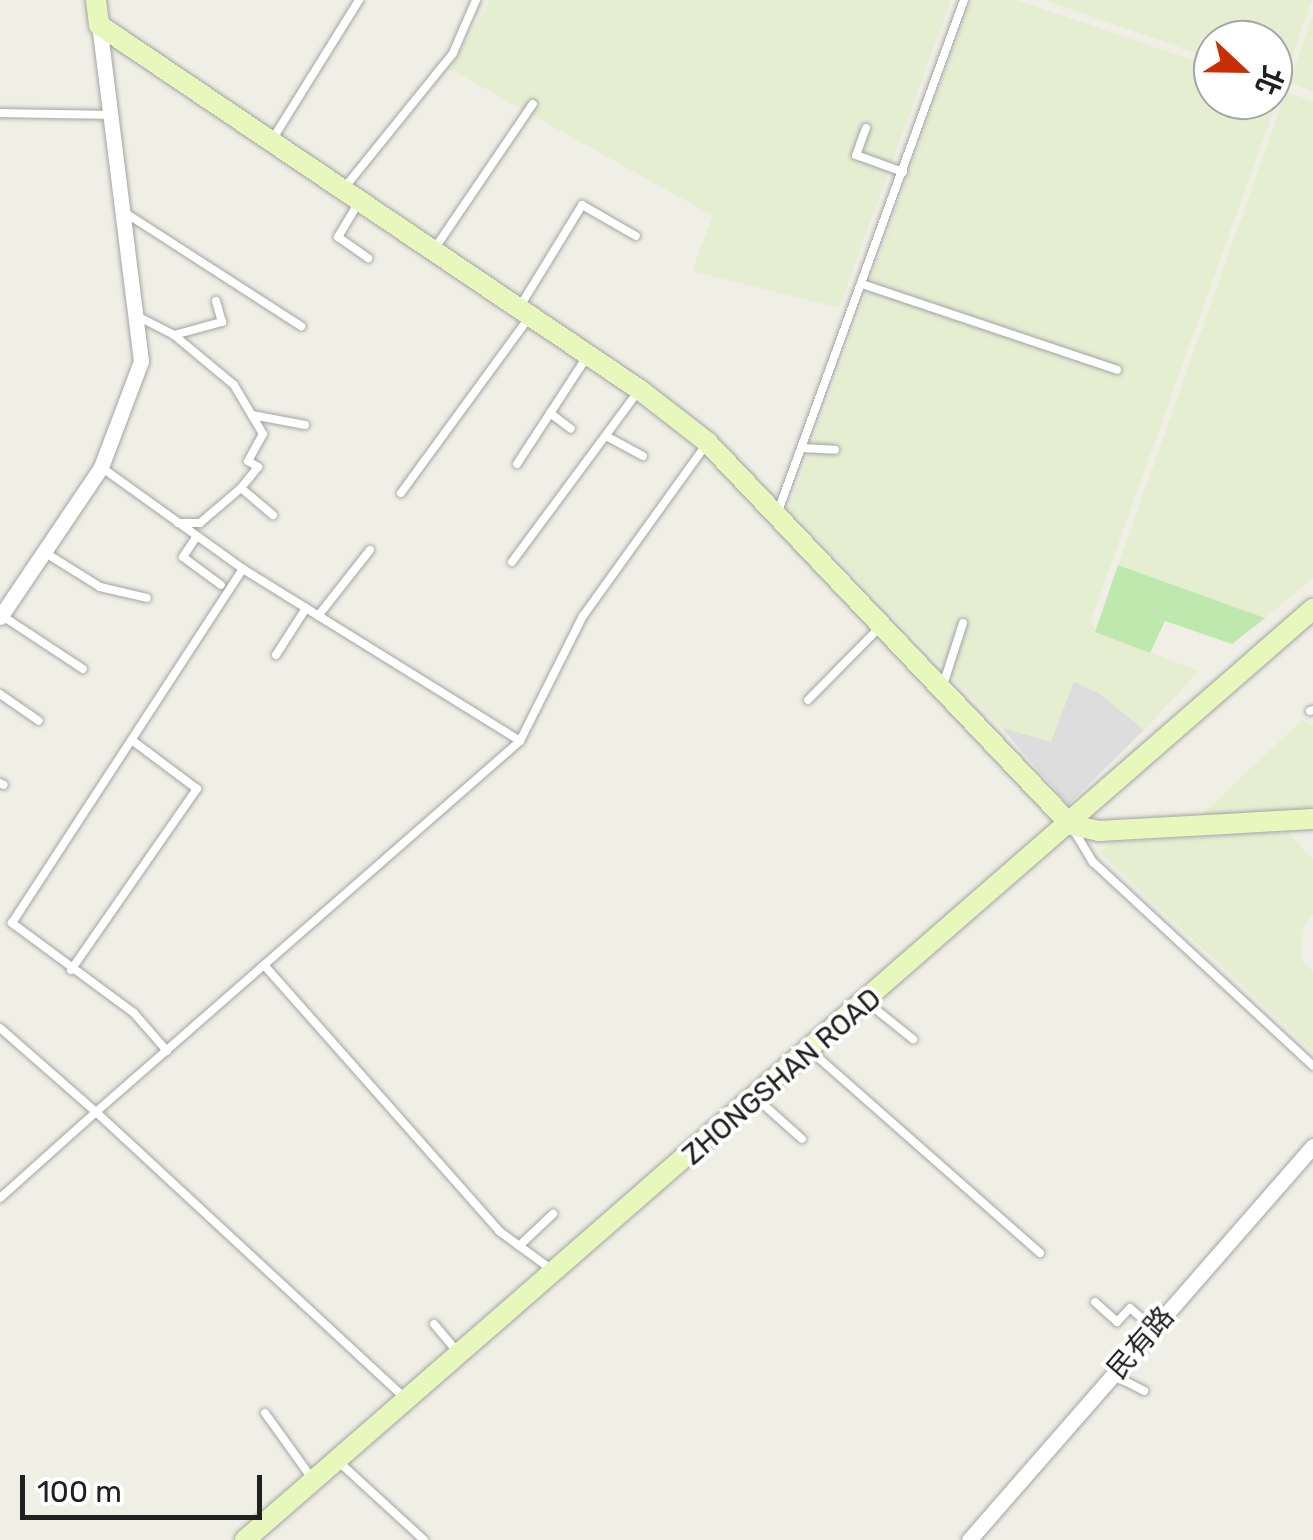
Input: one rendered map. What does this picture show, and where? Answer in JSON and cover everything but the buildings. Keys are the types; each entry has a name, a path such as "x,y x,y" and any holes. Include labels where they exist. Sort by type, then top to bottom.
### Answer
{"street":[{"path":"1,616 101,466 141,360 96,0"},
{"path":"99,24 270,144 588,354 707,442 1071,825 1099,831 1313,819"},
{"name":"ZHONGSHAN ROAD","path":"245,1540 812,1052 1313,609"},
{"name":"民有路","path":"969,1540 1313,1146"}],"lane":[{"path":"270,144 359,0"},
{"path":"368,258 338,237 351,197 453,53 476,0"},
{"path":"777,514 964,0"},
{"path":"432,252 533,104"},
{"path":"0,113 111,115"},
{"path":"866,128 856,155 902,172"},
{"path":"401,493 525,312 582,205 636,236"},
{"path":"124,212 300,326"},
{"path":"862,284 1118,370"},
{"path":"174,336 222,322 216,301"},
{"path":"135,315 174,336 234,385 263,434 248,461 258,467 241,488 200,523 178,522"},
{"path":"517,464 588,354"},
{"path":"512,562 640,390"},
{"path":"550,413 570,428"},
{"path":"252,415 305,425"},
{"path":"606,436 643,456"},
{"path":"0,1198 520,741 583,616 707,442"},
{"path":"802,448 835,450"},
{"path":"101,466 243,569 520,741"},
{"path":"241,488 274,515"},
{"path":"196,536 183,556 221,584"},
{"path":"318,616 370,550"},
{"path":"44,552 100,587 147,598"},
{"path":"167,1050 134,1013 12,923 243,569"},
{"path":"276,655 306,608"},
{"path":"1,616 83,670"},
{"path":"942,690 963,623"},
{"path":"808,700 882,626"},
{"path":"0,694 39,721"},
{"path":"71,970 197,789 133,742"},
{"path":"1071,825 1093,862 1313,1066"},
{"path":"264,965 499,1232 556,1273"},
{"path":"868,1003 913,1039"},
{"path":"0,1028 408,1400"},
{"path":"812,1052 1040,1253"},
{"path":"757,1099 802,1139"},
{"path":"519,1246 553,1214"},
{"path":"1095,1302 1117,1322 1130,1308 1154,1329"},
{"path":"434,1324 460,1355"},
{"path":"1114,1375 1144,1390"},
{"path":"265,1413 314,1480"},
{"path":"336,1460 424,1540"}],"shaded area":[{"path":"1073,681 1099,693 1144,730 1068,805 1002,728"}],"green space":[{"path":"490,0 951,0 839,308 692,271 713,216 450,69"},
{"path":"971,0 1017,0 1193,60 1193,120 1270,120 1091,620 1096,632 1199,671 1144,730 1099,693 1074,681 1051,742 1002,728 789,509"},
{"path":"1044,0 1312,0 1293,54 1293,20 1193,20 1193,52"},
{"path":"1313,15 1313,91 1293,84 1293,72"},
{"path":"1293,94 1313,101 1313,578 1265,618 1118,565 1276,120 1293,120"},
{"path":"1118,565 1265,618 1232,644 1165,621 1150,653 1095,632"},
{"path":"1302,720 1313,726 1313,810 1194,822"},
{"path":"1288,832 1313,859 1313,914 1303,927 1301,960 1313,972 1313,1051 1100,853 1108,843"}]}
